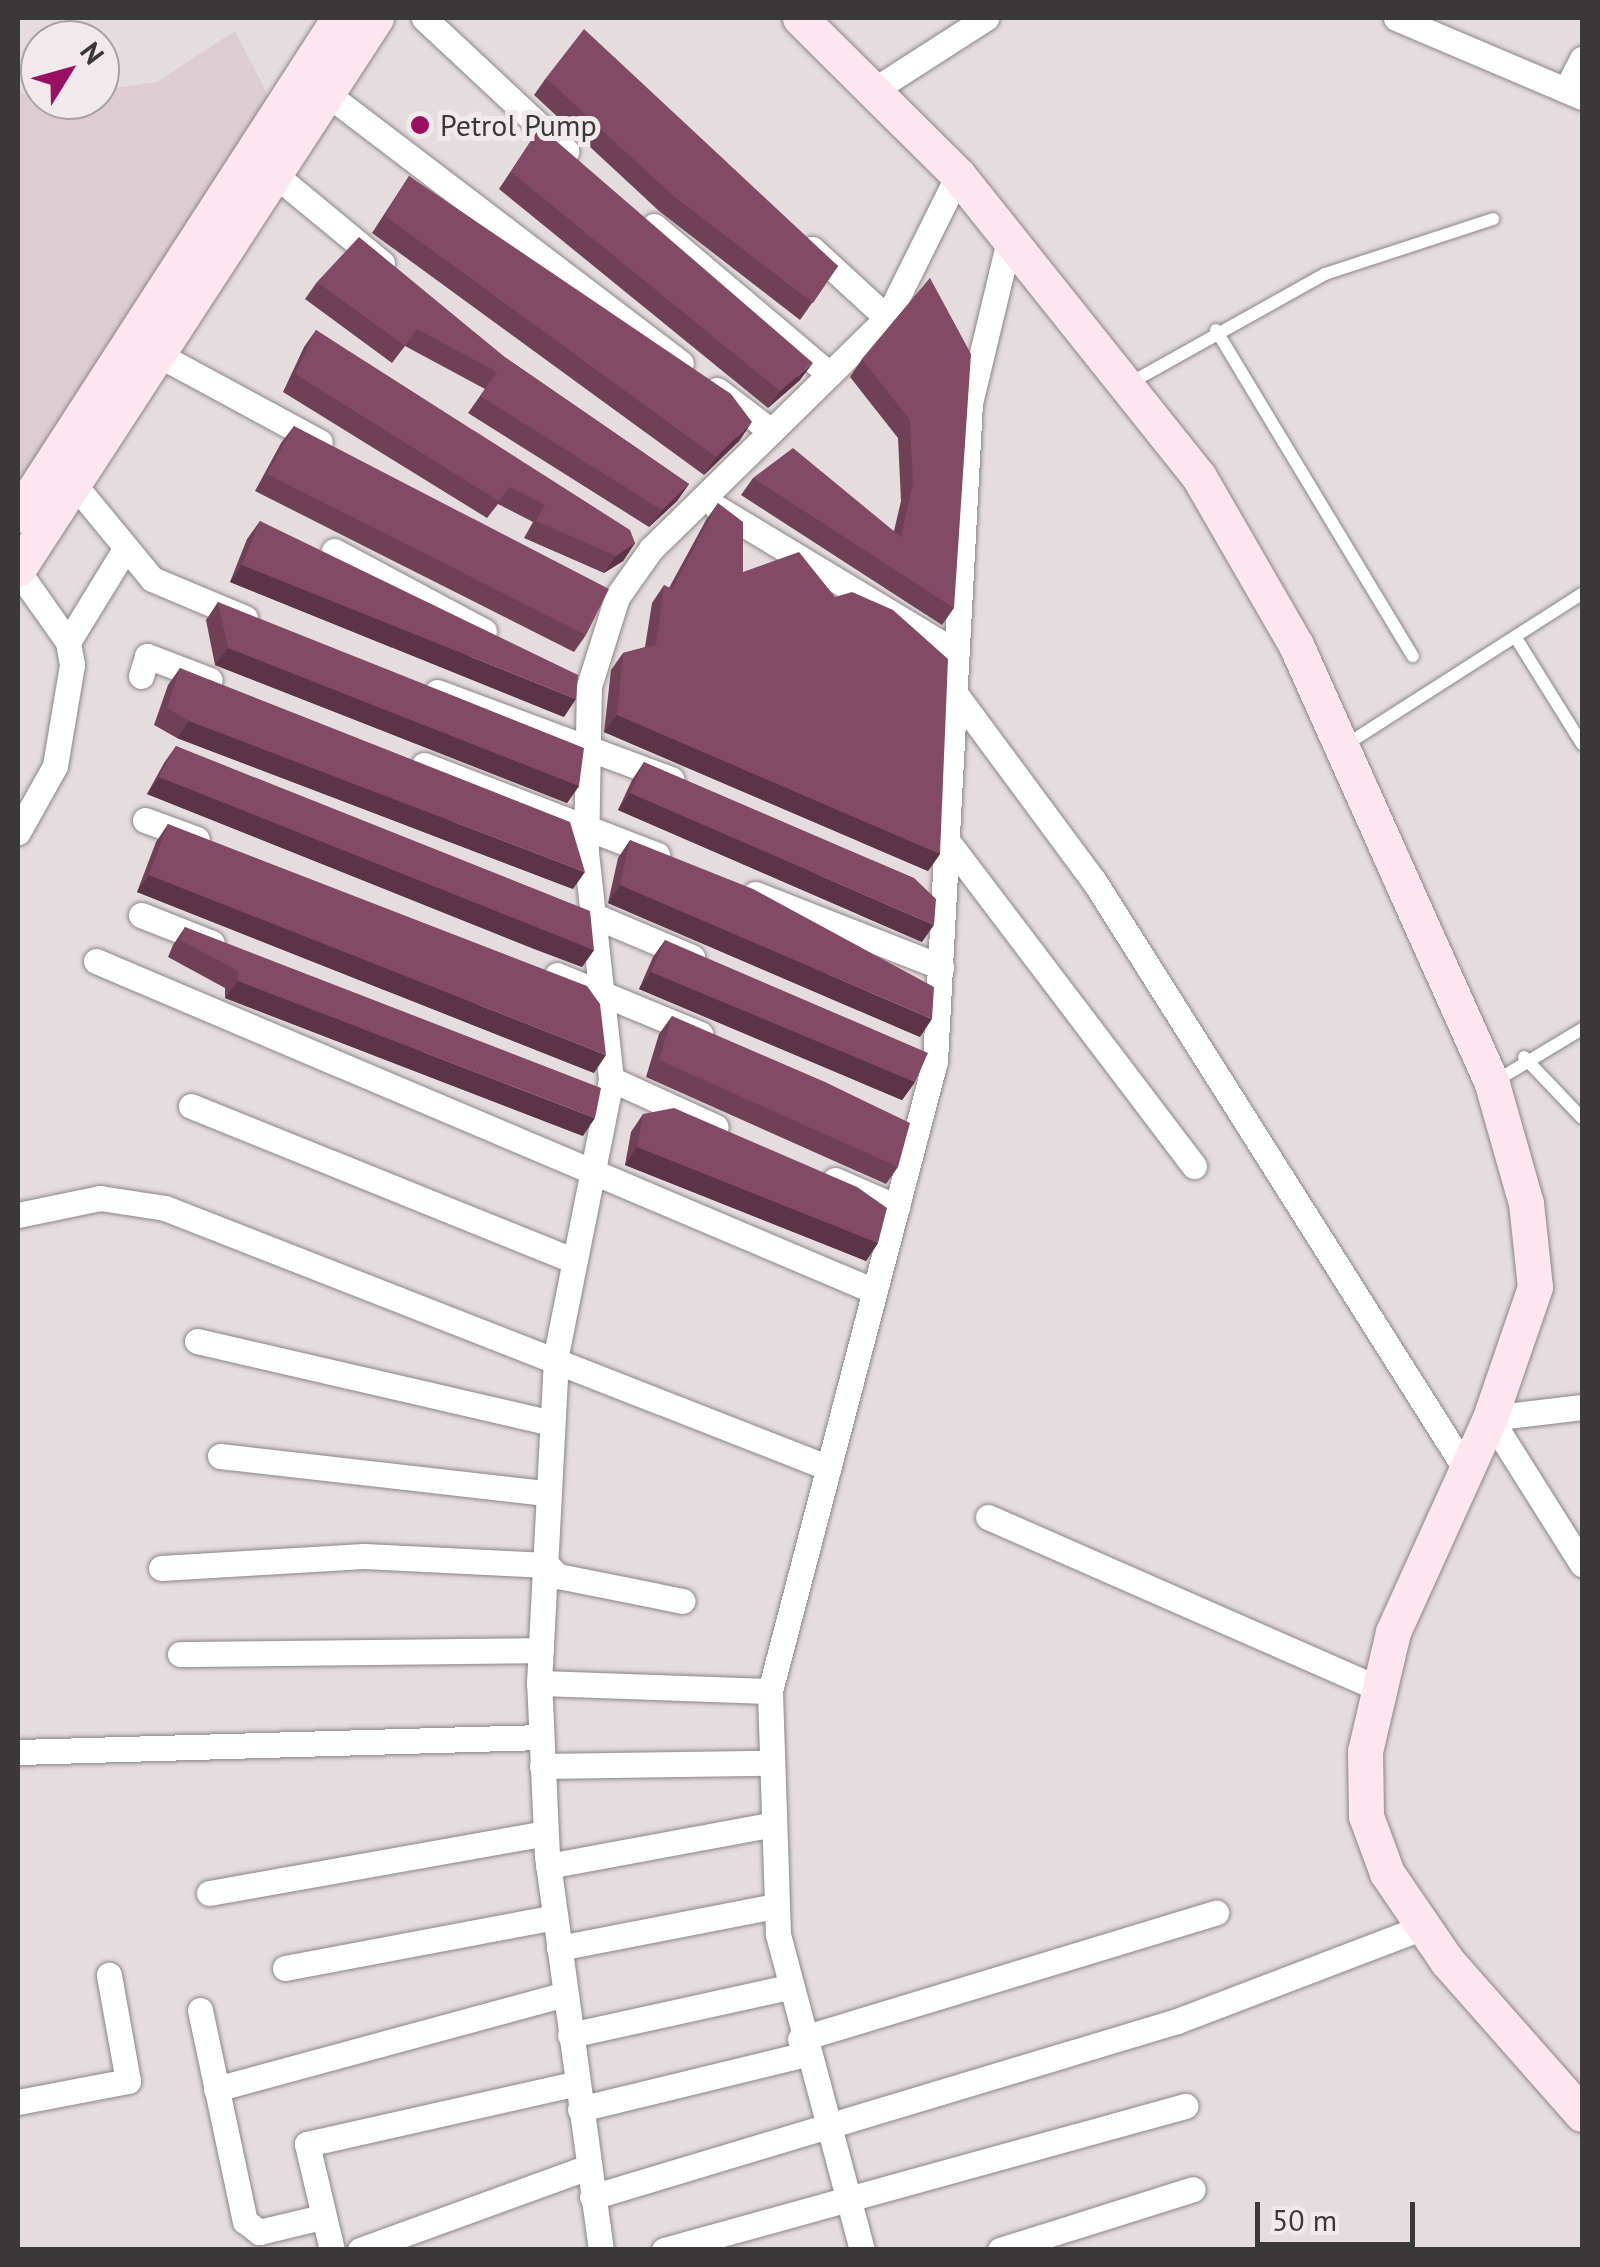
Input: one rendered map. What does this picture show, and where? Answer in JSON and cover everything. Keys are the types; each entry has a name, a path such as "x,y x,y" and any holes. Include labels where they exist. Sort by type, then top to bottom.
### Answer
{"street":[{"path":"18,515 339,18"},
{"path":"68,642 18,570 376,18"},
{"path":"424,18 516,113 583,165"},
{"path":"800,18 877,88 1010,237 1130,383 1255,565 1492,1084 1526,1203 1535,1287 1490,1418 1465,1468 1377,1688 1365,1751 1366,1816 1387,1873 1422,1927 1582,2114"},
{"path":"877,88 986,18"},
{"path":"1396,18 1444,28 1574,93 1582,59"},
{"path":"326,94 771,431"},
{"path":"274,174 399,277"},
{"path":"601,2250 548,1866 539,1684 556,1355 572,1260 610,1088 608,994 587,828 588,686 608,593 887,318 958,175"},
{"path":"626,202 829,374"},
{"path":"787,226 887,318"},
{"path":"862,2250 788,1987 775,1906 769,1826 770,1691 824,1466 921,1128 935,1061 952,650 970,403 1010,237"},
{"path":"157,354 345,456"},
{"path":"671,477 952,650"},
{"path":"73,483 152,579 267,627"},
{"path":"619,529 651,549"},
{"path":"18,832 55,766 68,642 125,549"},
{"path":"334,551 504,641"},
{"path":"141,676 148,656 231,688"},
{"path":"554,668 588,686"},
{"path":"410,683 586,742 693,788"},
{"path":"952,688 1094,881 1465,1468"},
{"path":"406,758 687,867"},
{"path":"146,820 220,848"},
{"path":"945,838 1194,1166"},
{"path":"906,880 942,895"},
{"path":"723,882 941,967"},
{"path":"564,904 724,970"},
{"path":"140,915 240,953"},
{"path":"96,961 872,1290"},
{"path":"534,966 718,1042"},
{"path":"900,1046 935,1061"},
{"path":"574,1082 610,1088 736,1136"},
{"path":"191,1106 572,1260"},
{"path":"884,1112 921,1128"},
{"path":"808,1168 897,1208"},
{"path":"18,1216 88,1199 164,1208 556,1355 824,1466"},
{"path":"197,1341 550,1422"},
{"path":"1490,1418 1582,1408"},
{"path":"1490,1418 1582,1564"},
{"path":"220,1456 546,1492"},
{"path":"988,1518 1377,1688"},
{"path":"161,1568 364,1556 547,1565 558,1576 684,1601"},
{"path":"180,1654 541,1650"},
{"path":"539,1684 770,1691"},
{"path":"18,1752 542,1737"},
{"path":"542,1766 768,1762"},
{"path":"548,1866 769,1826"},
{"path":"209,1893 546,1833"},
{"path":"559,1948 775,1906"},
{"path":"580,2109 802,2046 1216,1913"},
{"path":"285,1968 555,1917"},
{"path":"592,2196 827,2130 1177,2020 1422,1927"},
{"path":"18,2102 128,2081 109,1975"},
{"path":"570,2035 788,1987"},
{"path":"216,2090 565,1994"},
{"path":"200,2010 252,2230 322,2217"},
{"path":"332,2250 304,2154 314,2140 576,2082"},
{"path":"664,2250 1185,2106"},
{"path":"360,2250 588,2167"},
{"path":"1000,2250 1193,2189"}],"lane":[{"path":"1130,383 1216,330 1325,274 1493,219"},
{"path":"1216,330 1413,656"},
{"path":"1341,748 1582,594"},
{"path":"1516,638 1582,744"},
{"path":"1492,1084 1524,1057 1582,1029"},
{"path":"1524,1057 1582,1118"}],"shaded area":[{"path":"235,31 275,109 18,489 18,93 20,120 120,120 120,87 157,82"}],"building":[{"path":"584,29 838,266 813,303 671,194 546,78"},
{"path":"540,127 813,363 780,391 511,172"},
{"path":"409,176 731,394 752,422 716,457 385,216"},
{"path":"359,237 506,358 689,484 662,510 480,396 497,372 417,329 405,346 317,282"},
{"path":"930,278 971,354 954,608 753,478 793,448 901,537 913,484 910,420 862,359"},
{"path":"316,330 630,530 635,543 616,556 536,521 545,505 510,487 499,501 295,374"},
{"path":"294,426 609,589 586,635 267,474"},
{"path":"718,503 743,522 743,572 799,552 835,597 852,592 893,610 948,659 940,854 617,715 623,653 656,645 664,585 672,589"},
{"path":"260,521 578,675 576,699 242,565"},
{"path":"218,602 584,748 579,786 228,648"},
{"path":"180,668 570,822 585,872 189,721 167,708"},
{"path":"176,746 590,911 594,950 159,777"},
{"path":"644,762 914,878 936,899 934,925 630,793"},
{"path":"168,824 587,986 600,1004 606,1055 149,875"},
{"path":"630,840 753,889 934,987 932,1019 620,885"},
{"path":"185,927 601,1088 595,1118 238,981 238,971 180,940"},
{"path":"665,940 928,1053 915,1082 651,972"},
{"path":"672,1016 910,1123 898,1167 659,1060"},
{"path":"674,1108 857,1187 887,1208 878,1243 637,1147 643,1114"}],"place":[{"name":"Petrol Pump","path":"420,125"}]}
